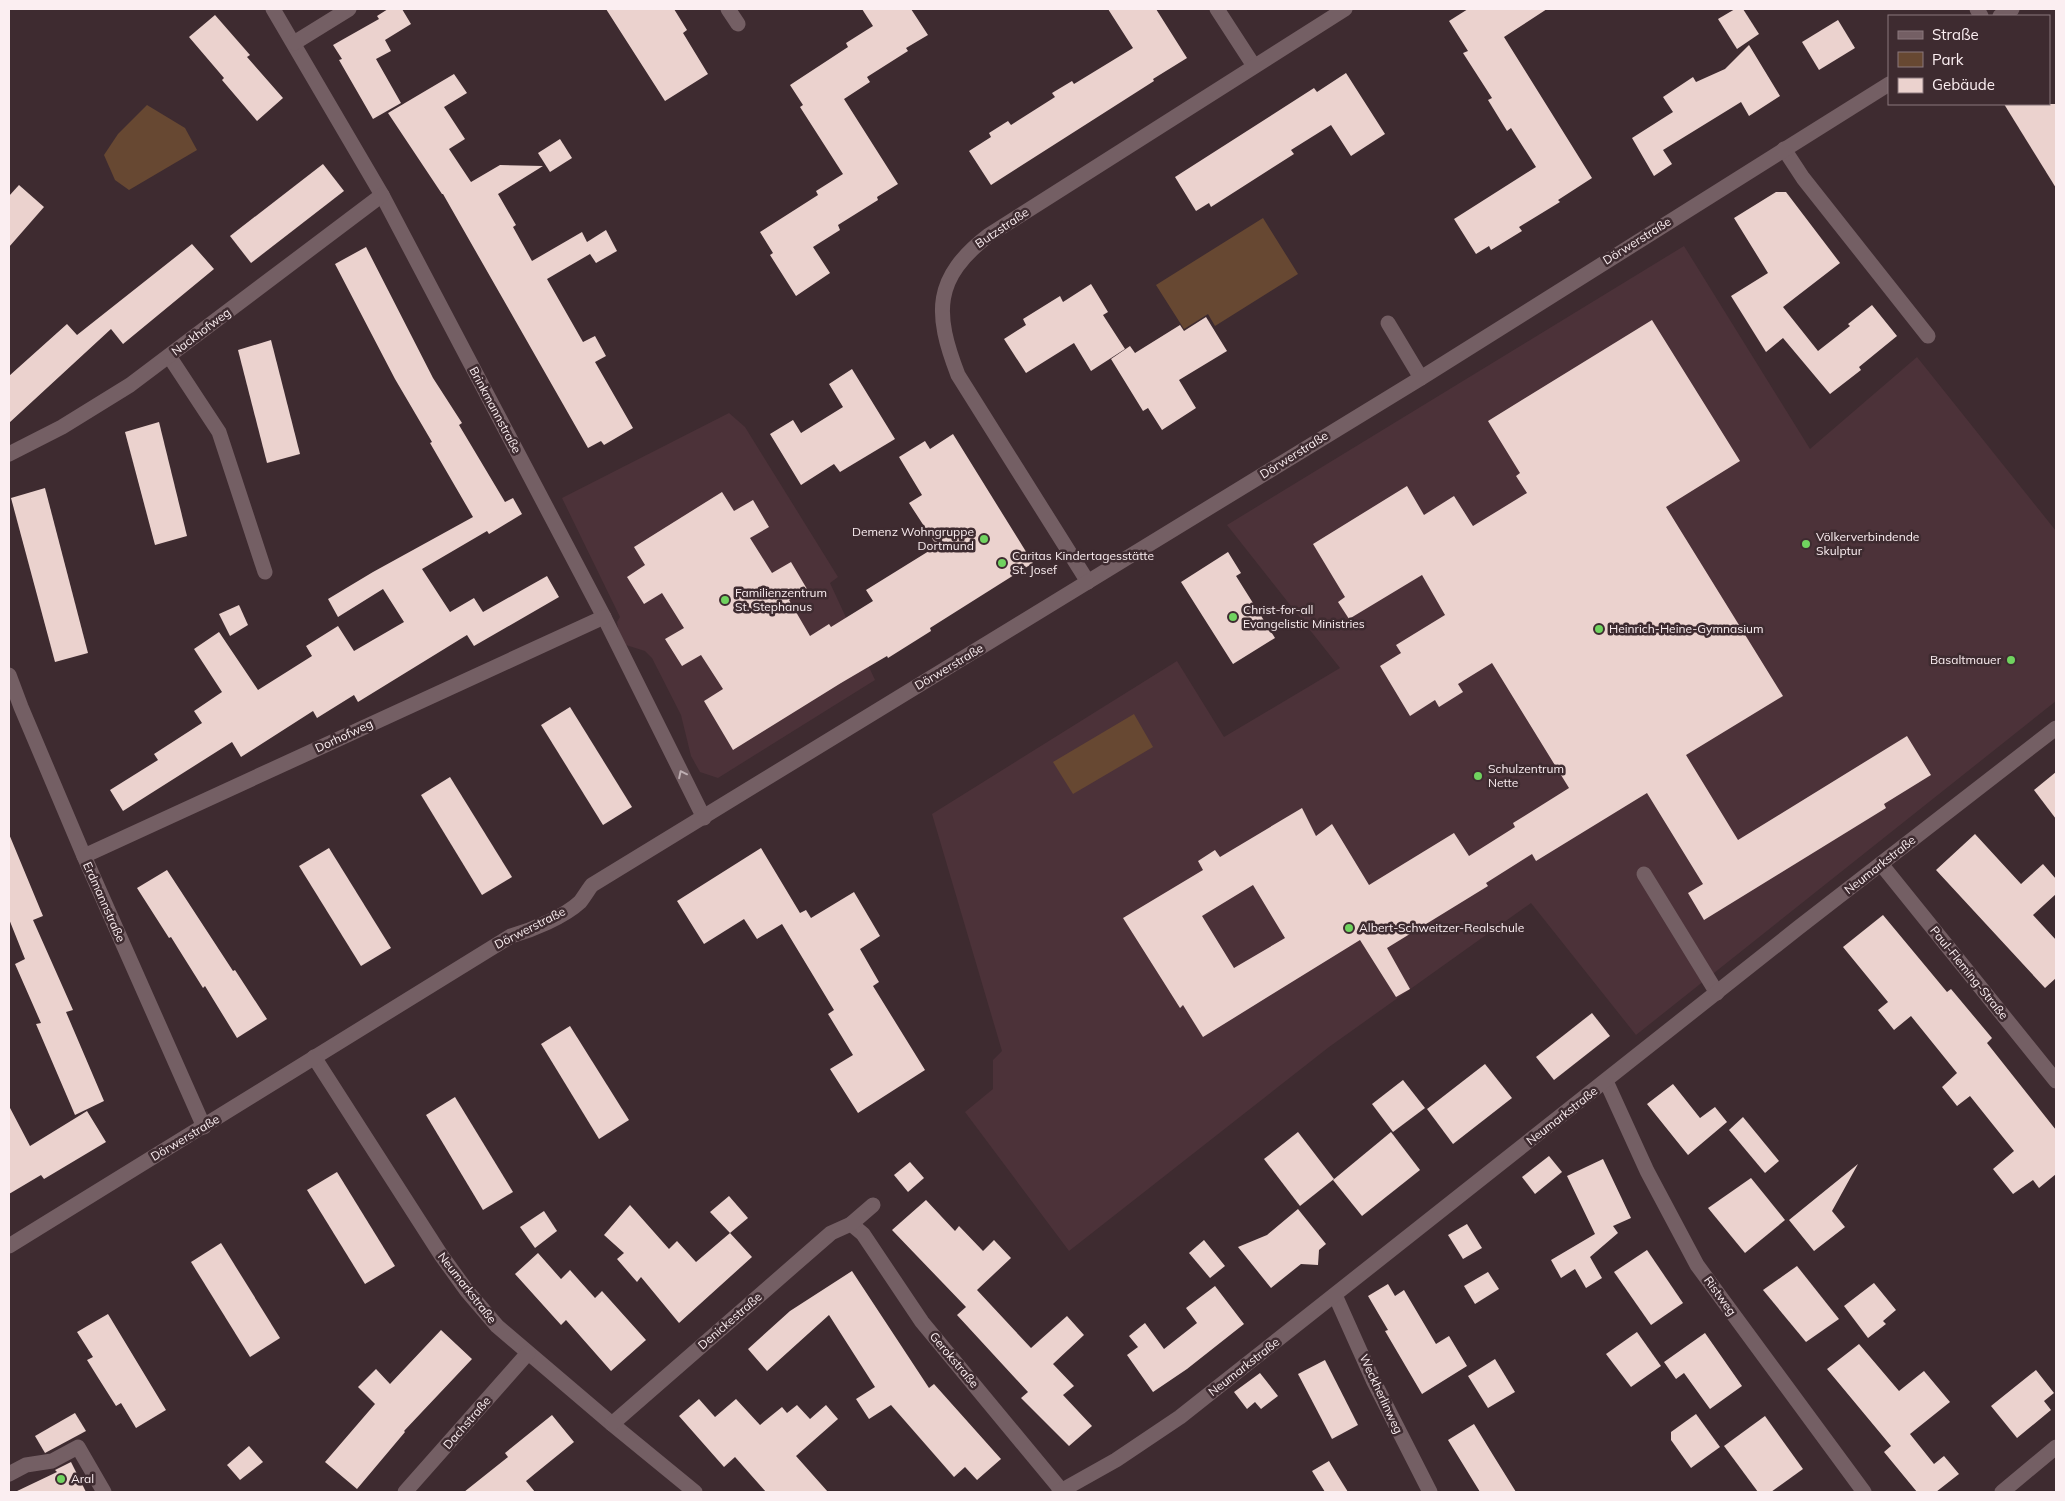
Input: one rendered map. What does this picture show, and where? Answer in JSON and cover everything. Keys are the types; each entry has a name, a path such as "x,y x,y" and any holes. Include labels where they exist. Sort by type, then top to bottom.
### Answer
{"street":[{"name":"Brinkmannstraße","path":"273,9 382,195 604,617 704,818"},
{"path":"294,43 349,9"},
{"path":"728,9 738,24"},
{"path":"1217,9 1254,66"},
{"name":"Butzstraße","path":"1088,582 958,375 948,349 942,322 944,292 960,261 989,235 1345,9"},
{"name":"Dörwerstraße","path":"9,1246 512,936 533,930 558,916 580,902 592,885 1422,378 1784,148 1888,85"},
{"path":"1784,148 1803,178 1928,336"},
{"name":"Nackhofweg","path":"9,454 83,415 130,385 382,195"},
{"path":"1388,323 1422,378"},
{"path":"170,356 219,432 265,572"},
{"name":"Dorhofweg","path":"84,856 604,617"},
{"name":"Erdmannstraße","path":"9,675 84,856 204,1127"},
{"name":"Neumarkstraße","path":"1061,1492 1116,1460 1180,1418 1717,993 2056,728"},
{"name":"Paul-Fleming-Straße","path":"1881,864 2056,1081"},
{"path":"1644,874 1717,993"},
{"name":"Neumarkstraße","path":"314,1058 446,1262 467,1291 497,1326 695,1492"},
{"name":"Ristweg","path":"1606,1082 1648,1171 1697,1265 1864,1492"},
{"name":"Denickestraße","path":"612,1424 831,1233 851,1224 872,1205"},
{"name":"Gerokstraße","path":"851,1224 862,1234 922,1322 1061,1492"},
{"name":"Weckherlinweg","path":"1335,1295 1377,1388 1430,1492"},
{"name":"Dachstraße","path":"405,1492 528,1353"},
{"path":"9,1474 26,1465 52,1461 78,1447 104,1492"},
{"path":"2002,1492 2056,1447"}],"shaded area":[{"name":"Schulzentrum Nette","path":"1684,246 1810,449 1917,357 2056,531 2056,701 1636,1035 1531,903 1329,1047 1069,1251 965,1112 993,1089 993,1060 1002,1051 932,814 1177,661 1224,737 1340,668 1227,525"},
{"name":"Familienzentrum St. Stephanus","path":"729,413 745,427 838,577 830,583 875,680 718,778 700,772 691,756 681,715 652,658 645,651 626,645 619,635 617,622 620,617 562,498"}],"green space":[{"path":"147,105 185,128 197,150 129,190 115,180 104,155 118,134"},
{"path":"1263,218 1298,274 1215,326 1208,314 1184,329 1156,285"},
{"path":"1134,714 1153,747 1073,794 1053,762"}],"building":[{"path":"388,9 402,9 411,24 385,40 391,51 376,59 401,103 373,119 339,60 342,59 333,45 379,19 377,16"},
{"path":"606,9 674,9 687,30 683,33 708,74 665,101"},
{"path":"862,9 911,9 928,35 906,48 908,51 867,77 870,82 844,99 898,184 877,197 878,200 838,225 840,230 813,247 830,273 796,296 770,255 773,253 760,232 818,195 816,191 843,174 800,107 803,105 790,85 848,47 846,43 873,26"},
{"path":"1108,9 1156,9 1187,58 991,185 969,151 991,137 989,133 1008,121 1011,125 1055,97 1052,93 1072,81 1074,84 1133,48"},
{"path":"1468,9 1547,9 1504,37 1592,178 1558,200 1560,202 1519,227 1522,231 1491,250 1489,246 1476,254 1454,219 1536,167 1511,128 1507,131 1488,100 1492,98 1463,53 1468,51 1449,21"},
{"path":"1735,9 1743,9 1759,34 1737,49 1718,19"},
{"path":"215,15 250,55 247,57 283,98 257,121 189,37"},
{"path":"1838,20 1855,48 1819,70 1802,42"},
{"path":"1749,45 1780,96 1749,116 1741,102 1663,150 1672,164 1654,176 1632,138 1673,112 1663,97 1693,77 1696,82 1725,69"},
{"path":"1346,73 1385,134 1351,156 1331,125 1291,150 1294,154 1211,207 1209,203 1196,211 1175,177 1314,88 1317,92"},
{"path":"454,74 467,93 444,107 465,139 449,149 471,182 500,165 543,166 498,194 516,225 513,227 532,261 582,232 587,242 606,230 617,251 596,263 590,254 547,279 583,342 595,336 606,356 595,362 633,428 604,445 601,441 588,448 443,194 388,113"},
{"path":"2056,104 2056,188 2005,105"},
{"path":"560,139 572,158 550,172 538,153"},
{"path":"323,164 344,191 251,263 230,236"},
{"path":"19,185 44,207 9,247 9,196"},
{"path":"1776,192 1786,192 1840,263 1783,307 1818,351 1850,326 1848,324 1872,305 1897,336 1859,367 1861,370 1830,394 1783,338 1766,352 1731,296 1768,273 1734,218"},
{"path":"192,244 214,269 123,344 111,329 9,423 9,376 67,324 77,335"},
{"path":"366,247 433,378 462,423 459,425 505,502 513,498 522,514 489,534 487,531 422,569 450,612 474,598 483,612 547,576 559,597 474,646 467,635 358,702 354,695 317,718 313,711 241,757 232,742 123,811 110,790 158,760 154,754 202,723 194,711 222,692 194,649 219,632 258,690 312,656 306,646 338,626 354,651 404,622 383,589 338,617 328,599 473,517 395,379 335,264"},
{"path":"1091,284 1108,312 1103,315 1125,349 1091,371 1074,343 1026,373 1004,339 1026,325 1023,319 1060,296 1063,302"},
{"path":"1206,317 1227,351 1179,380 1196,408 1162,430 1148,408 1143,411 1111,359 1130,346 1135,353 1180,325 1184,331"},
{"path":"1652,320 1740,461 1666,507 1783,696 1686,755 1738,840 1907,736 1931,775 1884,804 1886,808 1704,920 1688,893 1703,884 1647,793 1536,861 1532,854 1486,883 1488,886 1387,948 1410,989 1396,997 1360,940 1203,1037 1183,1005 1180,1008 1123,918 1203,870 1198,861 1215,850 1220,857 1302,808 1316,836 1332,824 1369,885 1454,833 1469,856 1515,827 1513,823 1569,788 1492,663 1458,684 1463,692 1439,707 1435,700 1410,716 1380,666 1401,653 1396,645 1445,615 1422,575 1349,619 1338,602 1345,597 1313,544 1407,486 1424,515 1454,496 1473,526 1527,493 1516,476 1520,473 1488,421","holes":["1253,885 1285,938 1234,968 1202,916"]},
{"path":"271,340 300,454 267,463 238,350"},
{"path":"852,369 895,439 840,472 834,464 801,485 770,434 793,420 801,433 843,407 829,384"},
{"path":"159,422 187,536 155,545 125,432"},
{"path":"953,434 1033,563 930,628 931,631 888,658 887,656 841,683 733,750 704,701 723,689 701,655 682,666 665,639 684,628 662,593 644,604 627,577 645,565 634,547 722,492 734,511 753,500 769,527 750,538 772,573 791,562 807,589 789,600 810,636 829,624 831,627 873,601 866,590 937,546 909,503 922,495 899,457 925,441 930,449"},
{"path":"45,488 88,653 55,662 11,498"},
{"name":"Christ-for-all Evangelistic Ministries","path":"1228,552 1241,573 1236,576 1275,638 1233,664 1181,582"},
{"path":"239,605 248,625 230,636 219,614"},
{"path":"570,707 632,807 603,825 541,725"},
{"path":"2056,772 2056,819 2034,790"},
{"path":"450,777 512,877 482,895 421,795"},
{"path":"9,834 43,916 33,920 73,1010 66,1012 104,1101 75,1115 36,1024 41,1023 15,964 25,959 9,919"},
{"path":"1975,834 2021,884 2043,864 2056,879 2056,894 2033,915 2056,940 2056,978 2045,988 1936,870"},
{"path":"329,848 391,948 361,966 299,866"},
{"path":"761,848 800,913 806,910 811,918 854,892 880,936 860,949 879,982 873,986 925,1070 858,1113 830,1069 853,1055 828,1014 834,1010 782,924 757,939 744,919 704,944 677,901"},
{"path":"167,870 267,1019 237,1038 205,986 203,988 137,888"},
{"path":"1883,915 1947,992 1951,989 1992,1038 1987,1043 2056,1130 2056,1174 2039,1188 2033,1180 2013,1194 1993,1169 2014,1151 1970,1096 1957,1106 1942,1087 1957,1073 1911,1016 1894,1030 1878,1010 1888,1002 1843,947"},
{"path":"1592,1013 1610,1036 1554,1080 1536,1057"},
{"path":"570,1026 629,1120 599,1139 541,1044"},
{"path":"1485,1064 1512,1098 1453,1144 1427,1109"},
{"path":"1403,1080 1425,1108 1393,1132 1372,1104"},
{"path":"1673,1084 1700,1118 1715,1107 1727,1122 1688,1155 1647,1104"},
{"path":"455,1097 513,1192 483,1210 426,1115"},
{"path":"9,1106 30,1146 87,1111 106,1142 44,1179 41,1175 9,1194"},
{"path":"1743,1117 1779,1161 1765,1173 1729,1130"},
{"path":"1298,1132 1334,1179 1300,1206 1264,1159"},
{"path":"1391,1132 1420,1170 1362,1216 1333,1180"},
{"path":"1549,1156 1562,1172 1535,1194 1522,1177"},
{"path":"1603,1159 1631,1218 1613,1226 1618,1233 1590,1257 1602,1278 1586,1288 1575,1269 1561,1278 1551,1260 1595,1234 1567,1176"},
{"path":"910,1162 924,1178 908,1192 894,1175"},
{"path":"1858,1164 1832,1211 1845,1227 1814,1251 1789,1220"},
{"path":"337,1172 395,1266 365,1284 307,1190"},
{"path":"1751,1178 1785,1220 1745,1253 1708,1208"},
{"path":"729,1196 748,1218 730,1233 710,1212"},
{"path":"926,1200 955,1231 959,1226 983,1251 994,1240 1011,1258 977,1290 1031,1348 1067,1316 1084,1335 1053,1364 1074,1386 1063,1395 1092,1426 1069,1446 1021,1398 1028,1392 957,1315 966,1307 892,1230"},
{"path":"630,1205 669,1249 677,1241 696,1262 730,1233 752,1257 679,1323 641,1277 637,1282 617,1259 624,1253 604,1235"},
{"path":"1298,1209 1326,1244 1319,1250 1318,1265 1301,1264 1271,1288 1238,1247 1267,1235"},
{"path":"544,1211 557,1231 535,1248 520,1227"},
{"path":"1467,1224 1482,1248 1463,1259 1448,1235"},
{"path":"1204,1240 1225,1266 1210,1278 1189,1253"},
{"path":"221,1243 280,1338 250,1357 191,1262"},
{"path":"1647,1250 1683,1303 1651,1325 1614,1272"},
{"path":"538,1253 561,1279 570,1270 595,1298 602,1291 646,1340 611,1371 566,1320 561,1325 515,1274"},
{"path":"1797,1266 1839,1319 1806,1342 1763,1290"},
{"path":"852,1271 929,1388 934,1384 1001,1459 977,1480 965,1467 954,1477 891,1405 869,1419 856,1399 875,1387 829,1315 767,1371 748,1349 790,1311"},
{"path":"1488,1272 1499,1289 1475,1304 1464,1286"},
{"path":"1874,1283 1896,1310 1883,1321 1886,1324 1868,1338 1844,1306"},
{"path":"1388,1284 1395,1296 1404,1290 1436,1344 1449,1336 1467,1366 1422,1394 1385,1331 1388,1330 1368,1296"},
{"path":"1215,1286 1244,1324 1187,1369 1153,1392 1127,1355 1138,1347 1129,1336 1145,1323 1164,1349 1197,1323 1186,1308"},
{"path":"108,1314 166,1410 136,1428 121,1403 116,1406 87,1360 93,1357 77,1332"},
{"path":"441,1330 472,1359 404,1431 357,1489 325,1462 375,1404 358,1387 376,1369 390,1384"},
{"path":"1637,1332 1661,1366 1631,1387 1606,1354"},
{"path":"1705,1333 1742,1386 1710,1409 1684,1373 1676,1379 1664,1362"},
{"path":"1859,1344 1899,1391 1924,1371 1950,1402 1910,1434 1934,1464 1944,1456 1959,1474 1936,1492 1917,1492 1884,1452 1891,1446 1827,1369"},
{"path":"1495,1359 1515,1392 1488,1408 1468,1376"},
{"path":"1325,1360 1358,1425 1332,1439 1298,1374"},
{"path":"2036,1370 2054,1393 2044,1401 2051,1410 2017,1438 1991,1406"},
{"path":"1260,1373 1278,1396 1261,1409 1255,1402 1247,1409 1234,1392"},
{"path":"699,1399 715,1417 736,1399 760,1425 782,1407 787,1413 797,1405 810,1419 826,1405 838,1419 796,1456 828,1492 766,1492 735,1457 724,1467 679,1416"},
{"path":"75,1413 86,1431 45,1453 35,1436"},
{"path":"1696,1414 1720,1447 1691,1468 1671,1440 1671,1432"},
{"path":"552,1415 574,1442 526,1481 535,1492 464,1492 508,1457 505,1453"},
{"path":"1765,1416 1803,1469 1771,1492 1758,1492 1724,1446"},
{"path":"1474,1424 1516,1492 1480,1492 1448,1440"},
{"path":"249,1446 263,1462 240,1480 227,1465"},
{"path":"1329,1461 1348,1492 1325,1492 1312,1471"},
{"name":"Aral","path":"71,1462 86,1492 15,1492 57,1472 55,1470"}],"place":[{"name":"Demenz Wohngruppe Dortmund","path":"984,539"},
{"name":"Völkerverbindende Skulptur","path":"1806,544"},
{"name":"Caritas Kindertagesstätte St. Josef","path":"1002,563"},
{"name":"Familienzentrum St. Stephanus","path":"725,600"},
{"name":"Christ-for-all Evangelistic Ministries","path":"1233,617"},
{"name":"Heinrich-Heine-Gymnasium","path":"1599,629"},
{"name":"Basaltmauer","path":"2011,660"},
{"name":"Schulzentrum Nette","path":"1478,776"},
{"name":"Albert-Schweitzer-Realschule","path":"1349,928"},
{"name":"Aral","path":"61,1479"}]}
